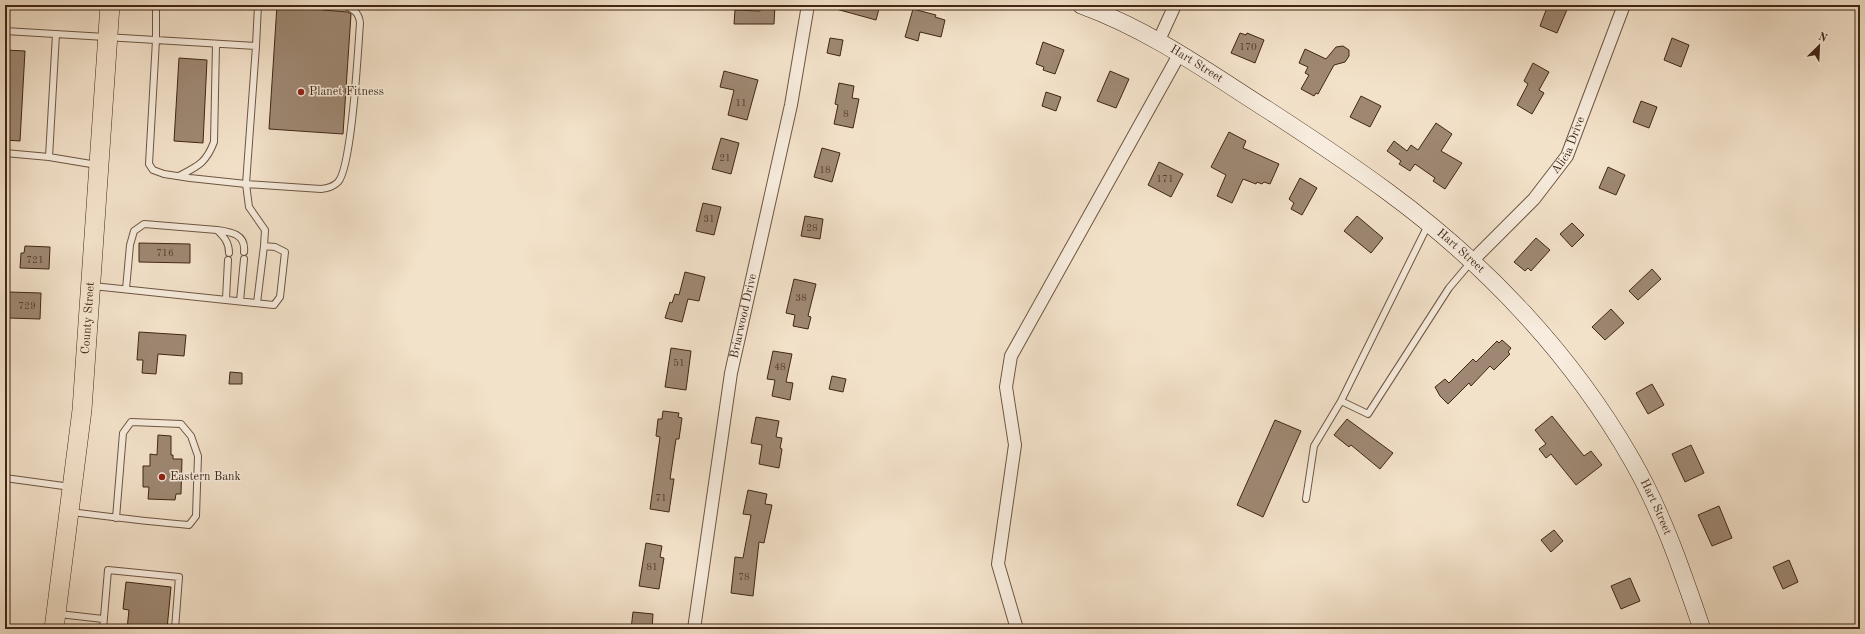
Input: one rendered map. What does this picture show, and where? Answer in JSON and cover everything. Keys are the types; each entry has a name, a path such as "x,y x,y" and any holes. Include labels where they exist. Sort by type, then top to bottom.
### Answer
{"main road":[{"name":"County Street","path":"55,621 82,410 110,5"}],"street":[{"name":"Briarwood Drive","path":"694,629 731,373 791,104 808,5"},
{"name":"Hart Street","path":"1081,5 1126,24 1180,52 1360,171 1429,224 1496,284 1554,347 1596,402 1615,431 1636,467 1662,520 1675,551 1702,629"},
{"path":"1159,40 1175,5"},
{"name":"Alicia Drive","path":"1472,261 1534,199 1567,156 1624,5"},
{"path":"1017,629 998,564 1015,445 1006,387 1011,356 1180,52"}],"lane":[{"path":"156,5 156,40 150,164 153,170 164,174 246,184 321,189 331,187 339,182 343,171 350,138 360,23 359,16 356,12 343,5"},
{"path":"165,5 182,5"},
{"path":"257,303 265,230 260,220 249,207 246,184 258,5"},
{"path":"5,31 256,46"},
{"path":"49,157 56,34"},
{"path":"179,176 195,168 208,157 214,142 216,44"},
{"path":"5,154 49,157 99,165"},
{"path":"126,289 130,245 134,232 144,224 217,230 234,232 241,238 245,246 240,301"},
{"path":"1306,499 1314,446 1341,401 1429,224"},
{"path":"217,230 226,239 229,247 229,253"},
{"path":"90,286 274,304 280,296 285,252 275,247 264,246"},
{"path":"226,299 228,260"},
{"path":"1341,401 1368,414 1449,288 1472,261"},
{"path":"68,511 116,518 189,525 196,516 198,456 191,436 181,424 131,422 123,433 116,518"},
{"path":"5,478 71,487"},
{"path":"103,629 108,570 179,578 175,629"},
{"path":"55,621 103,619"}],"building":[{"path":"277,5 322,5 322,10 348,12 351,14 343,134 269,129"},
{"path":"760,5 775,5 774,24 734,24 735,10 760,11"},
{"path":"836,5 880,5 876,20 836,9"},
{"path":"1548,5 1569,5 1557,33 1540,26"},
{"path":"913,9 936,15 935,17 945,20 941,37 920,32 918,41 905,37"},
{"path":"1240,33 1246,35 1247,33 1264,40 1255,63 1231,53"},
{"path":"830,38 843,40 840,56 827,53"},
{"path":"1672,38 1689,45 1681,67 1664,60"},
{"path":"1043,42 1064,50 1055,74 1043,70 1044,67 1036,64"},
{"path":"1343,46 1349,50 1349,56 1345,62 1334,65 1318,94 1316,93 1314,96 1301,89 1309,75 1305,73 1308,67 1299,63 1305,49 1326,59 1336,47"},
{"path":"5,50 25,51 20,141 5,140"},
{"path":"179,58 207,60 203,143 174,141"},
{"path":"1533,63 1549,72 1539,90 1544,93 1532,114 1517,105 1528,84 1524,81"},
{"path":"724,71 758,80 747,120 728,115 734,90 720,87"},
{"path":"1110,71 1129,79 1116,108 1097,101"},
{"path":"839,83 854,86 852,98 859,99 853,128 834,124 838,105 835,104"},
{"path":"1046,92 1061,97 1056,111 1042,106"},
{"path":"1361,96 1381,106 1370,127 1350,117"},
{"path":"1641,101 1657,107 1649,128 1633,122"},
{"path":"1436,123 1452,134 1441,151 1462,163 1445,189 1433,181 1435,178 1415,164 1410,171 1399,164 1401,161 1387,151 1394,141 1407,151 1411,145 1418,150"},
{"path":"1229,132 1246,141 1243,148 1279,164 1270,184 1264,182 1262,184 1257,182 1256,184 1243,179 1232,203 1217,196 1226,175 1211,167"},
{"path":"721,138 739,143 731,174 712,169"},
{"path":"822,148 840,153 832,182 814,177"},
{"path":"1159,162 1183,174 1171,197 1148,185"},
{"path":"1608,167 1625,175 1616,195 1599,188"},
{"path":"1300,178 1317,188 1302,215 1291,209 1294,203 1289,199"},
{"path":"703,203 721,207 714,235 696,231"},
{"path":"805,216 823,219 820,239 801,236"},
{"path":"1357,216 1383,238 1371,253 1344,231"},
{"path":"1572,223 1584,235 1572,247 1560,234"},
{"path":"1536,238 1550,250 1531,271 1528,268 1525,271 1514,262"},
{"path":"139,243 190,244 190,263 139,262"},
{"path":"25,246 50,247 49,269 20,268 21,253 24,253"},
{"path":"1652,269 1661,279 1638,300 1629,291"},
{"path":"685,272 705,277 699,301 688,299 682,322 665,318 670,302 672,303 675,294 679,295"},
{"path":"794,279 816,284 808,316 811,317 808,329 793,326 795,315 786,313"},
{"path":"9,292 41,293 40,319 8,318"},
{"path":"1611,309 1624,323 1605,340 1592,327"},
{"path":"139,332 186,335 184,356 158,354 156,374 142,373 143,360 137,360"},
{"path":"1502,340 1511,348 1508,352 1510,354 1494,370 1490,366 1471,386 1469,383 1448,404 1440,396 1435,387 1445,379 1449,383 1473,359 1476,362 1497,341 1499,343"},
{"path":"671,348 691,351 686,390 665,387"},
{"path":"773,351 792,354 786,382 793,383 790,400 772,396 775,380 767,379"},
{"path":"230,372 242,373 242,384 229,384"},
{"path":"832,376 846,379 843,392 829,389"},
{"path":"1652,384 1664,405 1648,414 1636,393"},
{"path":"663,411 679,413 678,417 682,418 679,439 676,439 670,479 674,479 669,512 650,509 660,437 656,436 658,419 662,419"},
{"path":"1552,416 1584,456 1591,451 1602,465 1576,485 1551,454 1546,458 1539,449 1546,444 1535,430"},
{"path":"756,417 779,421 776,437 782,438 780,448 782,449 779,468 759,464 762,445 751,443"},
{"path":"1347,419 1393,453 1380,469 1351,445 1349,447 1334,435"},
{"path":"1275,420 1301,431 1263,517 1237,505"},
{"name":"Eastern Bank","path":"158,435 171,436 171,455 173,455 173,459 182,459 181,494 176,494 175,500 148,499 149,487 143,487 143,466 150,466 150,454 157,455"},
{"path":"1691,445 1704,473 1685,482 1672,454"},
{"path":"748,490 767,494 765,504 772,505 764,543 759,542 753,596 731,593 735,557 743,558 751,515 743,514"},
{"path":"1719,506 1732,538 1712,546 1698,515"},
{"path":"1554,530 1563,541 1551,552 1541,540"},
{"path":"646,543 662,546 660,557 664,558 659,589 639,586"},
{"path":"1789,560 1798,582 1783,589 1773,567"},
{"path":"1630,578 1640,601 1621,609 1611,586"},
{"path":"126,582 171,587 167,629 127,629 129,610 123,609"},
{"path":"633,612 653,614 652,629 631,629"}],"place":[{"name":"Planet Fitness","path":"301,92"},
{"name":"Eastern Bank","path":"162,477"}]}
